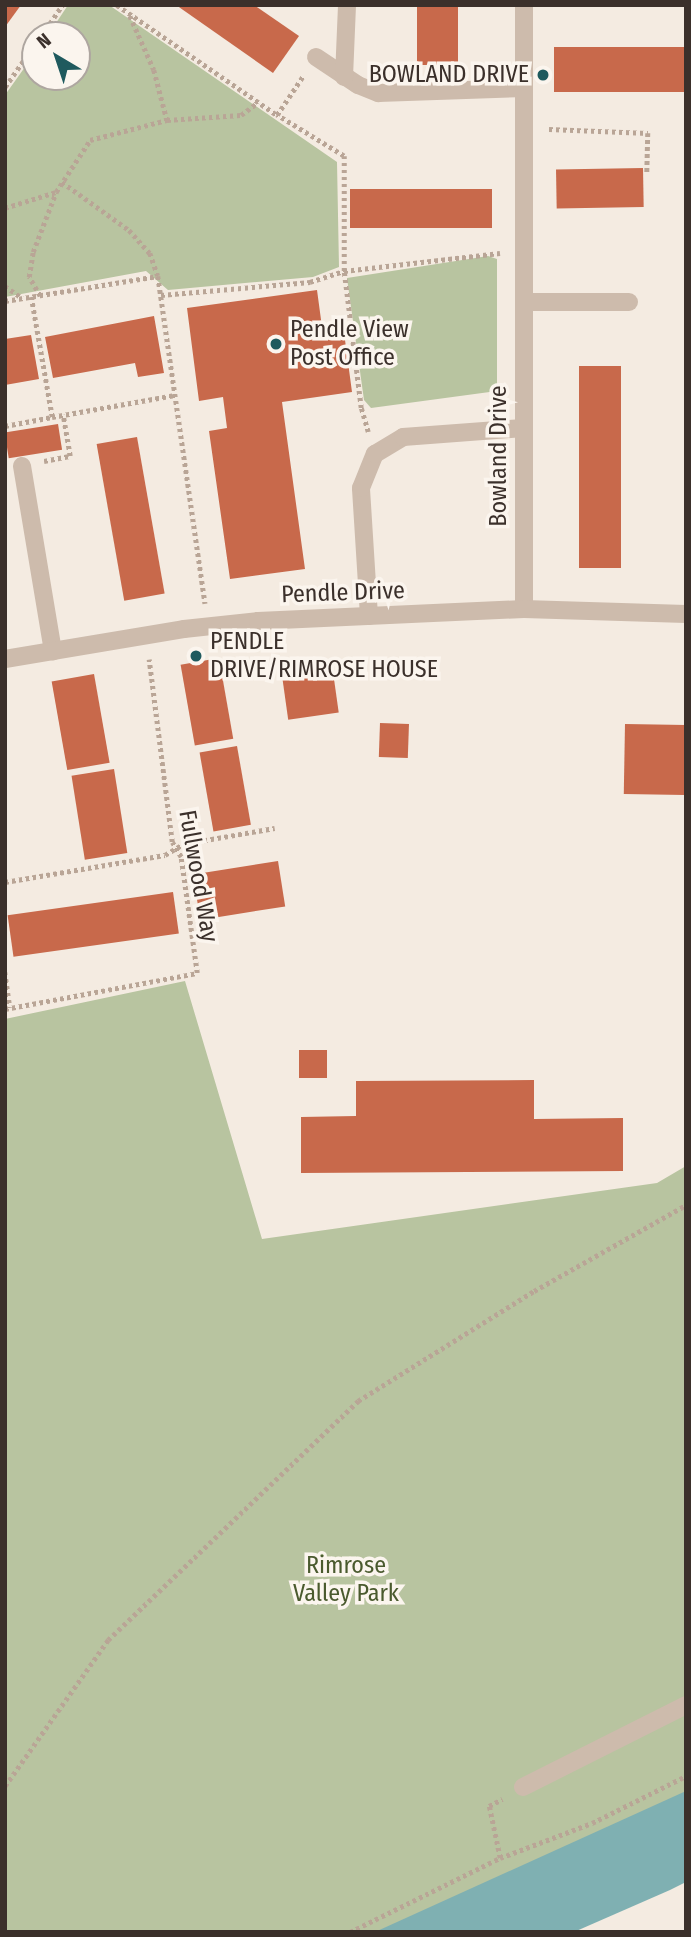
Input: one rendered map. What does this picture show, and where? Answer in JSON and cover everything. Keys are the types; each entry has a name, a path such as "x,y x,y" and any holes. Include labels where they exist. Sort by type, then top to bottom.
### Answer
{"street":[{"path":"344,76 347,5"},
{"name":"Bowland Drive","path":"524,5 524,609"},
{"path":"316,57 344,76 378,93 524,88"},
{"path":"524,302 629,302"},
{"path":"369,616 361,488 375,454 403,437 524,428"},
{"path":"22,466 53,651"},
{"name":"Pendle Drive","path":"5,659 208,625 524,609 686,614"},
{"path":"523,1787 686,1705"}],"path":[{"path":"51,21 62,5"},
{"path":"117,5 277,115 344,156 344,271 361,408 375,454"},
{"path":"129,13 153,70 167,120"},
{"path":"277,115 316,57"},
{"path":"5,87 21,64"},
{"path":"40,296 29,277 30,267 56,192 90,141 167,120 241,115 258,102"},
{"path":"524,128 648,132 648,173"},
{"path":"62,182 129,230 150,253 158,276 208,625"},
{"path":"5,208 56,192"},
{"path":"161,295 310,282 344,271 526,253"},
{"path":"5,301 158,276"},
{"path":"5,286 23,298"},
{"path":"31,297 52,416"},
{"path":"5,426 175,395"},
{"path":"22,466 70,456 63,415"},
{"name":"Fullwood Way","path":"8,1009 197,972 181,858 175,848 146,635"},
{"path":"5,882 165,855 175,848 275,828"},
{"path":"5,972 8,1009"},
{"path":"5,1786 108,1640 358,1401 534,1291 686,1205"},
{"path":"350,1932 500,1858 592,1823 686,1776"},
{"path":"500,1858 489,1806 523,1787"}],"green space":[{"path":"68,5 109,5 337,162 339,267 313,277 168,290 146,271 5,297 5,95 21,73 21,91 91,91 91,21 57,21"},
{"path":"488,256 497,259 497,391 371,408 364,400 347,278"},
{"name":"Rimrose Valley Park","path":"185,981 262,1239 657,1183 686,1166 686,1837 467,1932 5,1932 5,1019"}],"water":[{"path":"686,1791 686,1882 670,1890 574,1932 375,1932"}],"building":[{"path":"5,5 21,5 5,27"},
{"path":"176,5 254,5 299,36 273,73"},
{"path":"417,5 458,5 458,65 417,65"},
{"path":"554,47 686,47 686,92 554,92"},
{"path":"643,168 644,207 557,209 556,170"},
{"path":"350,189 492,189 492,228 350,228"},
{"path":"317,290 322,327 343,325 352,392 282,402 305,569 230,579 209,431 227,428 223,397 199,401 187,308"},
{"path":"154,316 164,373 138,377 135,363 53,378 45,337"},
{"path":"31,335 39,379 5,385 5,339"},
{"path":"579,366 621,366 621,568 579,568"},
{"path":"58,424 62,450 9,458 5,432"},
{"path":"137,437 165,594 124,601 97,444"},
{"path":"219,658 233,739 195,746 181,665"},
{"path":"333,672 339,713 288,720 282,679"},
{"path":"94,674 110,763 67,770 52,681"},
{"path":"380,723 409,724 408,758 379,757"},
{"path":"625,724 686,725 685,795 624,794"},
{"path":"237,746 251,825 213,831 200,753"},
{"path":"114,769 127,853 85,860 72,776"},
{"path":"278,861 285,906 200,920 193,874"},
{"path":"173,892 179,934 13,957 8,915"},
{"path":"299,1050 327,1050 327,1078 299,1078"},
{"path":"534,1080 534,1119 623,1118 623,1171 301,1173 301,1117 356,1116 356,1081"}],"place":[{"name":"BOWLAND DRIVE","path":"543,75"},
{"name":"Pendle View Post Office","path":"276,344"},
{"name":"PENDLE DRIVE/RIMROSE HOUSE","path":"196,656"}]}
